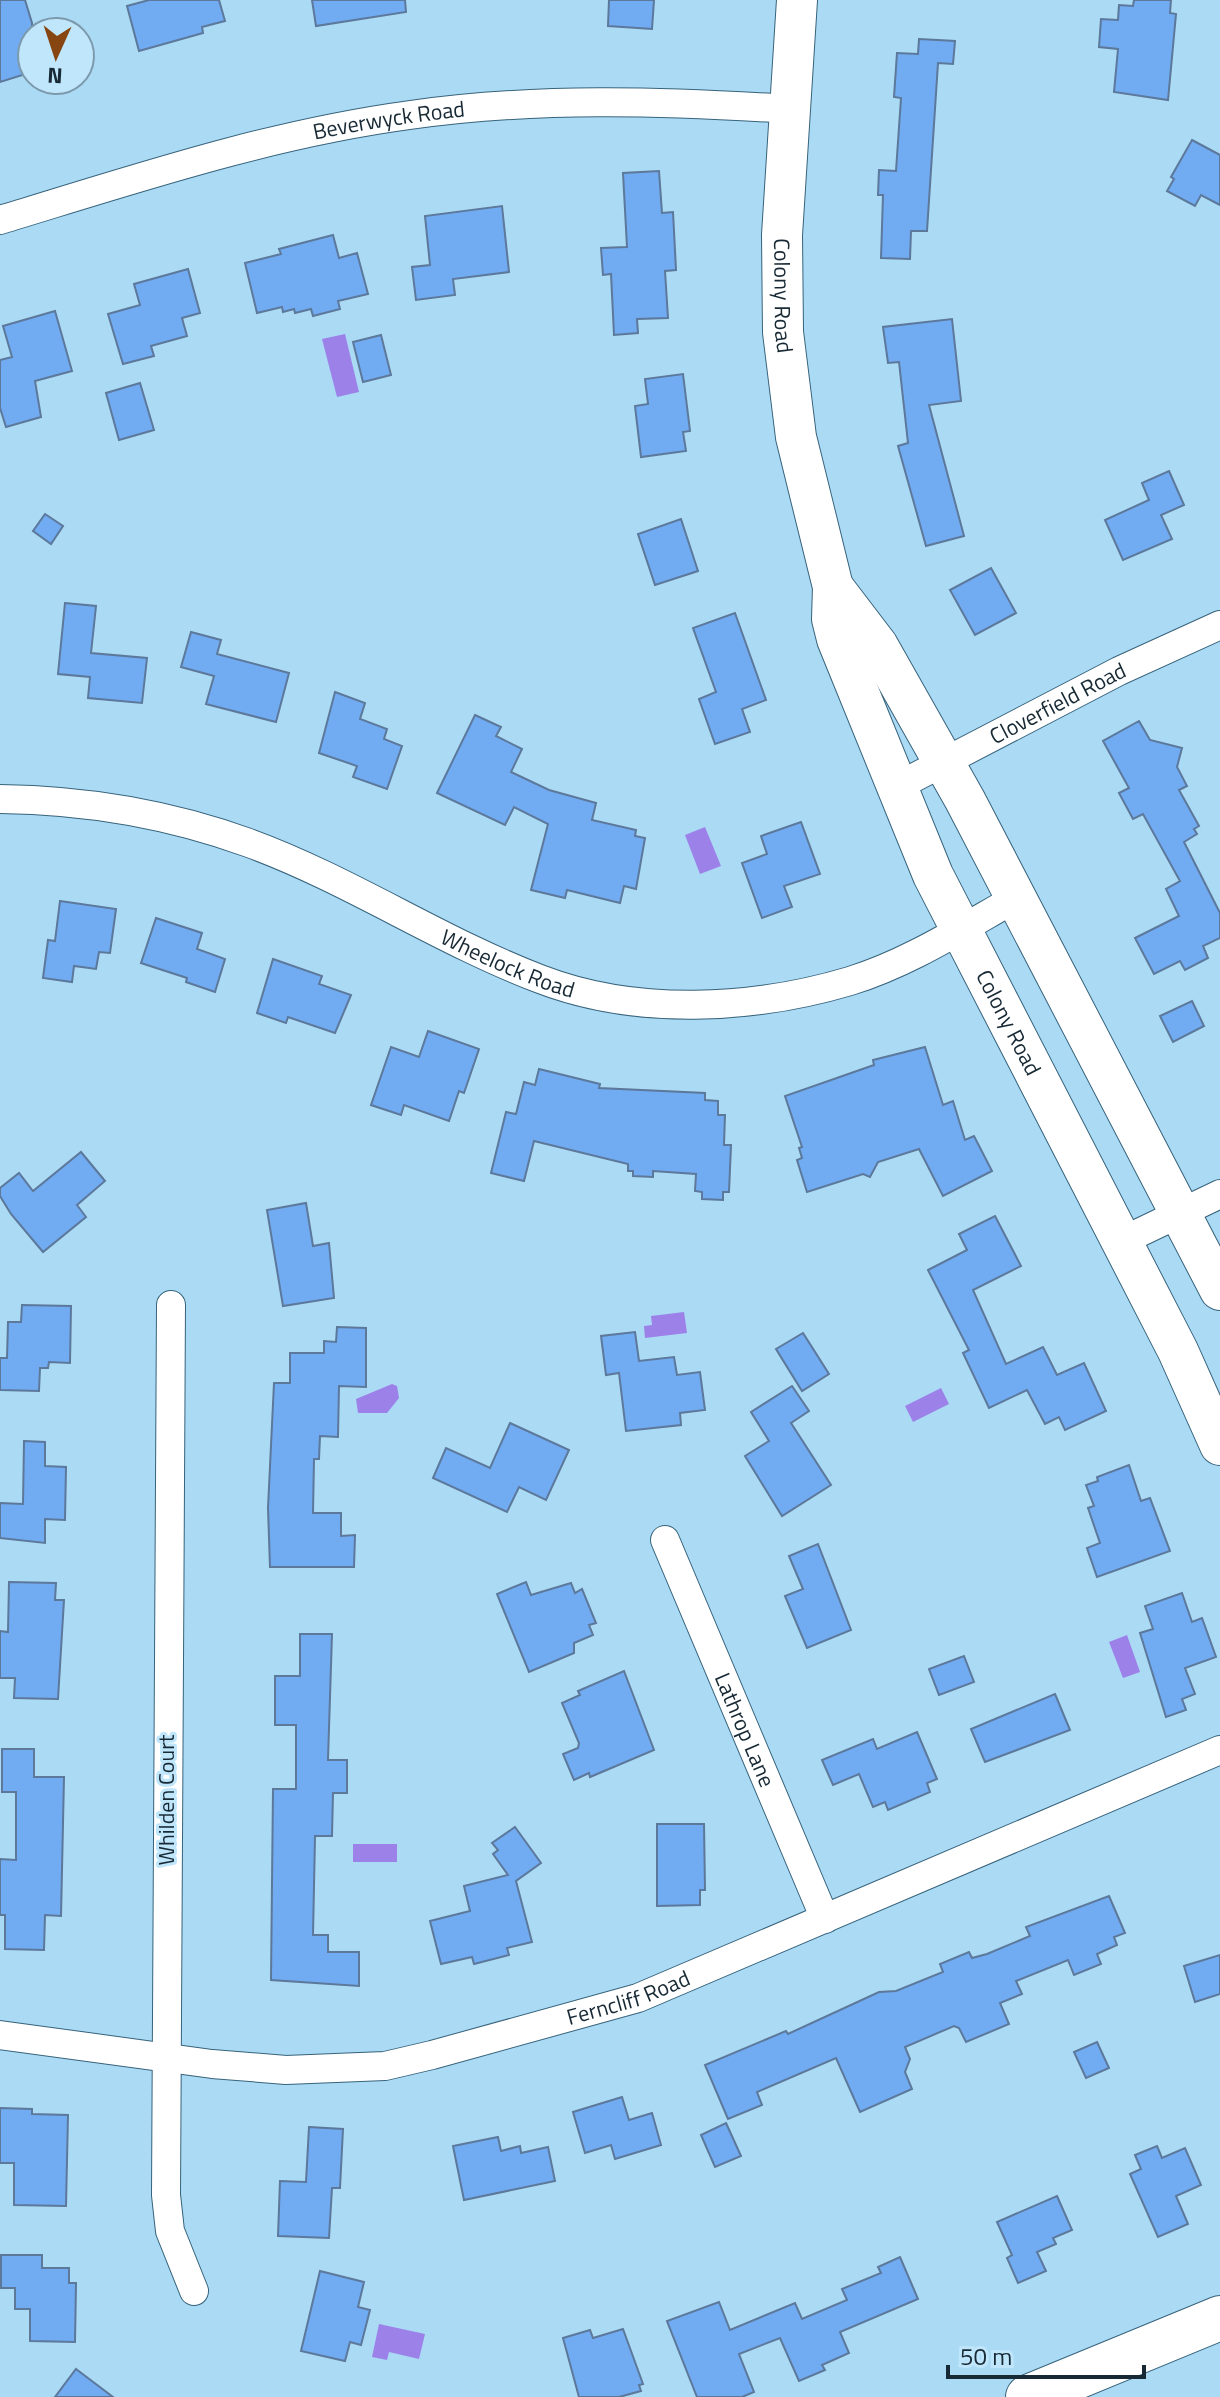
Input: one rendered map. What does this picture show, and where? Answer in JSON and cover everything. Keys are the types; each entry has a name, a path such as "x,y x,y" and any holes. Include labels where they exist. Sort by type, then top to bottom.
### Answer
{"main road":[{"path":"1028,2397 1220,2318"}],"street":[{"name":"Colony Road","path":"797,0 782,251 785,357 804,475 833,587 832,619 837,639 933,875 1178,1351 1220,1445"},
{"name":"Beverwyck Road","path":"0,220 250,146 407,115 496,106 614,101 790,109"},
{"name":"Colony Road","path":"833,587 878,646 1018,897 1220,1290"},
{"name":"Cloverfield Road","path":"898,786 1119,671 1220,625"},
{"name":"Wheelock Road","path":"0,799 106,807 168,818 214,831 302,865 513,968 553,984 611,997 717,1004 790,996 877,971 1018,897"},
{"path":"1122,1241 1220,1194"},
{"name":"Whilden Court","path":"171,1305 167,2217 194,2291"},
{"name":"Lathrop Lane","path":"665,1540 825,1919"},
{"name":"Ferncliff Road","path":"0,2035 166,2058 286,2070 359,2068 406,2061 615,2007 1220,1750"}],"shaded area":[{"path":"345,334 359,392 337,397 322,339"},
{"path":"705,827 721,866 700,874 685,835"},
{"path":"684,1312 687,1333 645,1338 644,1326 652,1325 651,1316"},
{"path":"392,1384 397,1386 399,1398 387,1413 358,1413 356,1399"},
{"path":"941,1388 949,1404 913,1422 905,1406"},
{"path":"1127,1635 1140,1672 1123,1678 1109,1642"},
{"path":"353,1844 397,1844 397,1862 353,1862"},
{"path":"379,2324 425,2334 419,2359 389,2352 387,2360 372,2357"}],"building":[{"path":"0,0 25,0 30,16 16,16 16,77 0,82"},
{"path":"149,0 219,0 225,21 202,27 203,33 139,51 127,6"},
{"path":"312,0 405,0 406,12 316,26"},
{"path":"609,0 654,0 652,29 608,26"},
{"path":"1134,0 1171,0 1170,13 1176,14 1168,100 1114,92 1118,49 1099,47 1101,19 1118,20 1119,5 1133,6"},
{"path":"919,39 955,41 953,64 938,63 927,231 911,231 910,259 881,258 883,195 878,195 879,170 896,171 901,98 894,97 897,53 918,54"},
{"path":"1192,140 1220,155 1220,205 1201,195 1195,206 1167,191 1174,179 1171,177"},
{"path":"659,171 662,213 673,212 676,270 665,271 668,318 637,319 638,333 614,335 611,274 603,275 601,248 627,247 623,173"},
{"path":"502,206 509,272 453,279 455,295 416,300 412,267 430,265 425,216"},
{"path":"333,235 339,258 357,253 368,294 338,301 340,309 313,316 311,309 295,313 294,309 283,312 282,307 257,313 245,263 281,254 279,249"},
{"path":"188,269 200,313 182,318 187,336 151,346 154,356 123,364 108,314 140,305 134,284"},
{"path":"55,311 72,371 35,381 41,417 6,427 0,408 0,360 12,357 3,326"},
{"path":"952,319 961,401 929,405 964,536 926,546 898,446 908,443 899,362 888,363 883,327"},
{"path":"381,335 391,375 363,382 353,342"},
{"path":"683,374 690,431 683,432 686,451 641,457 635,406 648,404 645,379"},
{"path":"140,383 154,430 119,440 106,393"},
{"path":"1169,471 1184,505 1161,515 1172,539 1123,560 1105,520 1149,500 1142,483"},
{"path":"45,514 63,526 51,544 33,531"},
{"path":"681,519 698,571 655,585 638,534"},
{"path":"991,568 1016,613 975,635 950,590"},
{"path":"65,603 96,606 91,653 147,658 142,703 88,698 90,677 58,674"},
{"path":"735,613 766,700 742,709 750,732 715,744 699,699 716,692 693,628"},
{"path":"191,632 221,640 217,654 289,673 276,722 206,704 214,676 181,667"},
{"path":"335,692 365,703 360,719 387,729 384,739 402,746 387,789 353,777 357,766 319,753"},
{"path":"475,715 501,727 496,736 522,749 511,772 549,790 596,803 592,820 636,830 635,836 645,838 636,889 624,886 620,903 567,890 565,898 531,890 548,824 514,807 505,825 437,793"},
{"path":"1139,721 1150,740 1182,748 1177,767 1187,786 1179,790 1199,826 1194,829 1197,834 1184,842 1220,913 1220,938 1203,946 1208,958 1185,970 1180,961 1154,974 1135,938 1179,916 1166,889 1180,881 1143,814 1133,819 1119,793 1129,788 1103,741"},
{"path":"801,822 820,874 784,886 792,907 762,918 742,863 767,854 761,836"},
{"path":"60,901 116,909 110,953 99,952 96,969 74,966 72,982 43,978 48,940 55,941"},
{"path":"156,918 202,933 197,949 225,959 215,992 186,982 187,978 141,963"},
{"path":"273,959 322,976 319,984 351,995 335,1033 288,1017 286,1023 257,1013"},
{"path":"1192,1001 1204,1026 1173,1042 1160,1016"},
{"path":"428,1031 479,1049 464,1093 459,1091 449,1121 404,1105 401,1115 371,1105 391,1047 419,1057"},
{"path":"925,1047 943,1105 953,1101 965,1140 974,1136 992,1171 943,1196 919,1149 878,1162 870,1177 863,1174 807,1192 797,1160 802,1158 799,1148 802,1147 785,1096 874,1065 873,1060"},
{"path":"539,1069 600,1084 599,1088 705,1093 705,1100 718,1101 718,1115 725,1115 724,1145 731,1145 729,1192 723,1192 723,1200 702,1199 702,1192 695,1191 696,1174 653,1171 653,1177 633,1176 633,1171 628,1171 628,1164 534,1141 524,1181 491,1173 506,1112 516,1114 524,1082 535,1085"},
{"path":"81,1152 105,1181 77,1205 86,1217 43,1252 11,1214 0,1196 0,1188 19,1173 33,1191"},
{"path":"306,1203 313,1246 329,1243 334,1298 283,1306 267,1210"},
{"path":"995,1216 1021,1266 973,1290 1006,1364 1043,1347 1057,1375 1084,1363 1106,1411 1065,1430 1059,1417 1045,1424 1027,1390 989,1408 963,1353 969,1350 928,1270 967,1250 959,1234"},
{"path":"22,1305 71,1306 70,1363 49,1362 48,1368 40,1368 39,1391 0,1390 0,1358 7,1358 8,1322 21,1322"},
{"path":"337,1327 366,1328 366,1387 339,1386 338,1437 320,1436 319,1459 314,1459 313,1513 341,1513 341,1536 355,1535 354,1567 270,1567 268,1508 274,1383 290,1383 290,1353 324,1353 324,1341 336,1342"},
{"path":"635,1332 639,1361 674,1357 677,1375 700,1372 705,1410 680,1413 681,1425 626,1431 619,1373 606,1375 601,1336"},
{"path":"803,1333 829,1374 802,1391 776,1349"},
{"path":"792,1386 809,1411 791,1423 831,1485 782,1516 745,1456 769,1441 751,1412"},
{"path":"510,1423 569,1450 546,1500 519,1487 507,1512 433,1478 446,1448 490,1468"},
{"path":"24,1441 45,1442 45,1466 66,1467 65,1520 45,1519 45,1543 0,1538 0,1503 23,1504"},
{"path":"1129,1465 1141,1501 1150,1498 1170,1551 1097,1577 1087,1548 1100,1543 1088,1508 1094,1506 1086,1485 1098,1481 1097,1477"},
{"path":"818,1544 851,1630 807,1648 785,1596 803,1589 789,1556"},
{"path":"9,1582 56,1583 55,1600 64,1600 58,1699 14,1698 15,1678 0,1678 0,1631 8,1632"},
{"path":"526,1582 531,1595 571,1583 575,1593 582,1589 596,1623 589,1625 593,1635 574,1643 574,1653 529,1672 497,1594"},
{"path":"1182,1593 1192,1622 1202,1618 1216,1657 1185,1668 1195,1694 1182,1699 1186,1710 1166,1717 1140,1633 1153,1629 1145,1606"},
{"path":"300,1634 332,1634 328,1760 347,1760 347,1793 333,1793 332,1836 315,1836 313,1935 328,1935 328,1952 359,1952 359,1986 271,1980 273,1789 296,1789 296,1725 275,1725 275,1676 300,1676"},
{"path":"964,1656 974,1682 939,1695 929,1669"},
{"path":"624,1671 654,1750 590,1777 589,1773 574,1780 563,1754 578,1748 579,1743 562,1703 580,1695 578,1691"},
{"path":"1055,1694 1070,1730 985,1762 971,1729"},
{"path":"917,1732 937,1779 927,1783 930,1792 888,1810 885,1802 873,1807 859,1774 833,1785 822,1760 873,1739 877,1749"},
{"path":"2,1749 34,1749 34,1777 64,1777 61,1916 45,1915 44,1950 5,1949 5,1915 0,1915 0,1859 16,1860 16,1792 2,1792"},
{"path":"657,1824 704,1824 705,1890 700,1890 700,1905 657,1906"},
{"path":"515,1827 541,1863 516,1881 532,1942 507,1948 509,1955 474,1964 472,1957 441,1964 430,1921 470,1911 464,1886 508,1875 493,1854 498,1850 492,1843"},
{"path":"1109,1896 1125,1933 1114,1937 1117,1945 1097,1954 1101,1964 1074,1975 1068,1960 1016,1981 1022,1994 1000,2003 1009,2024 966,2042 959,2028 954,2026 905,2047 910,2059 905,2072 912,2089 860,2112 836,2058 757,2092 762,2105 728,2119 705,2065 786,2031 788,2034 879,1992 896,1991 943,1972 940,1964 969,1952 972,1958 987,1954 1030,1936 1026,1927"},
{"path":"1220,1955 1220,1994 1195,2002 1184,1966"},
{"path":"1097,2042 1109,2068 1086,2078 1074,2052"},
{"path":"622,2097 629,2120 652,2113 661,2145 615,2159 611,2145 585,2153 573,2112"},
{"path":"0,2108 32,2109 32,2114 68,2115 66,2206 14,2205 14,2163 0,2163"},
{"path":"726,2123 741,2156 715,2167 701,2135"},
{"path":"309,2127 343,2129 340,2188 332,2188 329,2238 278,2236 280,2181 306,2182"},
{"path":"498,2137 501,2151 520,2146 521,2153 548,2147 555,2181 464,2200 453,2146"},
{"path":"1157,2146 1162,2158 1185,2148 1201,2185 1176,2196 1188,2224 1158,2237 1130,2174 1141,2169 1135,2155"},
{"path":"1057,2196 1072,2230 1053,2238 1056,2244 1037,2252 1046,2271 1018,2283 1007,2258 1012,2255 997,2222"},
{"path":"1,2255 42,2255 42,2268 69,2268 69,2283 76,2283 75,2342 30,2341 30,2309 15,2309 15,2288 1,2288"},
{"path":"900,2257 918,2299 840,2332 849,2353 822,2365 825,2370 799,2381 780,2338 739,2354 754,2392 742,2397 697,2397 667,2321 719,2302 730,2330 795,2303 802,2319 847,2300 842,2289 881,2273 878,2267"},
{"path":"320,2271 364,2282 358,2307 370,2310 361,2345 350,2342 345,2361 301,2351"},
{"path":"623,2329 643,2384 639,2385 641,2391 619,2397 579,2397 563,2338 590,2330 593,2338"},
{"path":"76,2369 113,2397 55,2397"}]}
